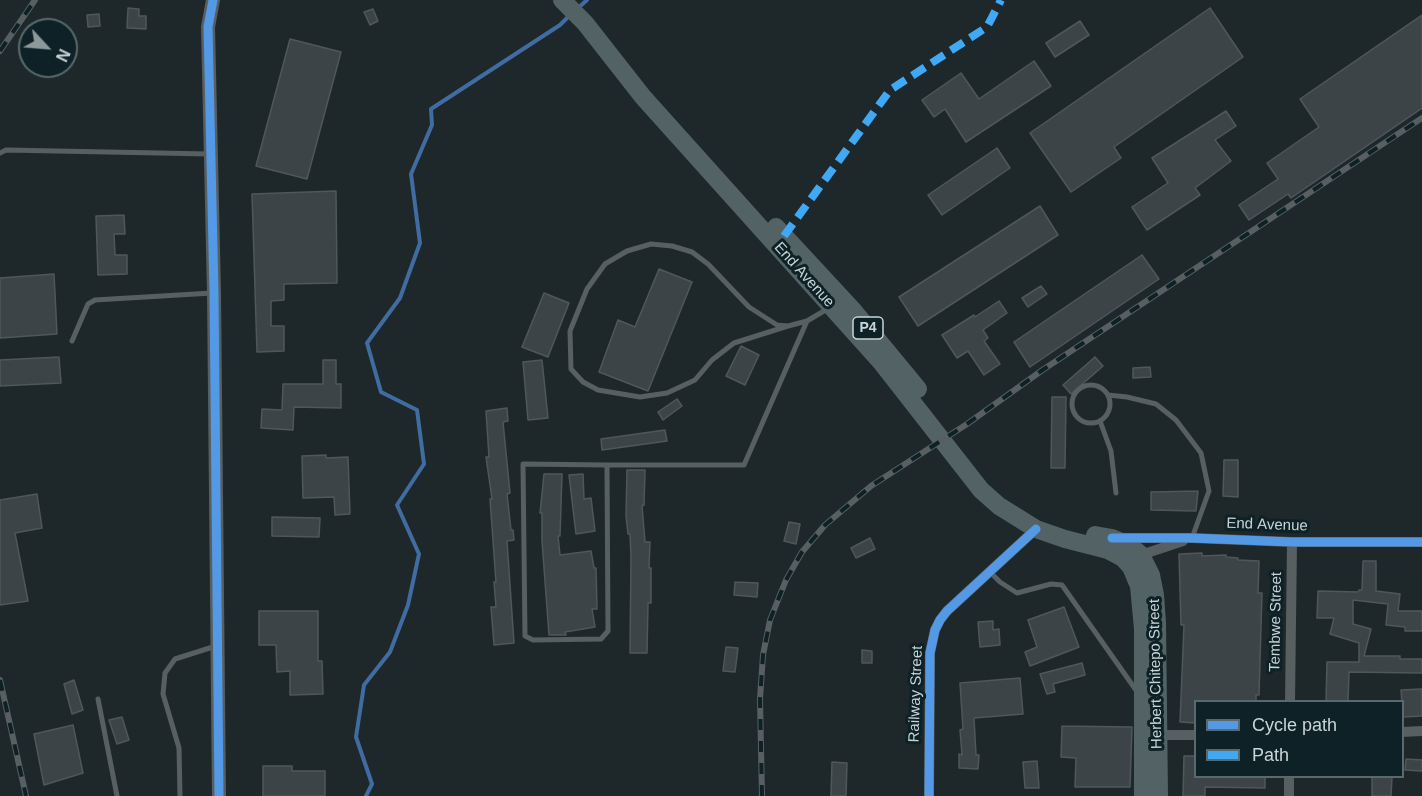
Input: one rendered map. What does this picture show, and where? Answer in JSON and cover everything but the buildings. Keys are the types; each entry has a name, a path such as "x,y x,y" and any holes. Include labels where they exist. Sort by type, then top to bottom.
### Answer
{"highway":[{"name":"End Avenue","path":"562,0 585,23 643,97 832,306 906,392 981,490 999,506 1036,529 1108,550 1122,558 1136,561"},
{"name":"End Avenue","path":"615,60 637,77 852,309 902,367 975,467 992,486 1008,501 1028,514 1061,527 1112,538 1129,545 1136,561"},
{"name":"Herbert Chitepo Street","path":"1136,561 1143,629 1143,796"},
{"name":"Herbert Chitepo Street","path":"1136,561 1151,575 1155,595 1159,796"}],"street":[{"path":"213,0 208,27 214,293 219,796"},
{"name":"Railway Street","path":"929,796 930,653 935,630 947,611 1036,529"},
{"name":"End Avenue","path":"1112,538 1422,542"},
{"name":"End Avenue","path":"1136,561 1192,538"},
{"name":"Tembwe Street","path":"1290,700 1292,542"},
{"path":"1404,732 1422,731"},
{"path":"1158,735 1194,735"},
{"path":"1289,778 1289,796"}],"lane":[{"path":"0,153 6,150 211,154"},
{"path":"788,326 777,325 749,308 708,264 692,252 672,246 651,244 627,251 605,264 587,289 570,331 571,369 584,382 598,390 640,397 667,393 695,380 712,360 734,343 807,321 832,306"},
{"path":"72,341 88,304 95,300 214,293"},
{"path":"607,465 608,631 601,639 533,640 525,636 522,465 607,465 744,465 807,321"},
{"path":"1093,385 1104,390 1108,395 1110,401 1108,412 1100,421 1094,423 1082,421 1074,411 1073,399 1080,388 1093,385"},
{"path":"1108,395 1156,404 1176,420 1201,453 1209,491 1192,538"},
{"path":"1100,421 1111,451 1116,493"},
{"path":"989,570 1000,582 1017,593 1051,584 1062,585 1142,698"},
{"path":"180,796 179,748 163,694 165,673 175,659 217,646"},
{"path":"98,699 117,796"}],"waterway":[{"path":"577,9 587,0"},
{"path":"366,796 372,784 356,737 364,685 390,652 408,605 419,554 397,505 424,464 417,410 381,392 367,343 400,298 420,243 411,174 432,125 431,109 560,25 569,16"}],"railway":[{"path":"0,51 35,0"},
{"path":"762,796 760,699 763,655 770,620 786,580 802,552 825,525 871,486 1422,118"},
{"path":"0,680 26,796"}],"marked path":[{"path":"784,236 890,90 987,27 1001,0"}],"cycle path":[{"path":"213,0 208,27 214,293 219,796"},
{"path":"929,796 930,653 935,630 947,611 1036,529"},
{"path":"1112,538 1422,542"}]}
